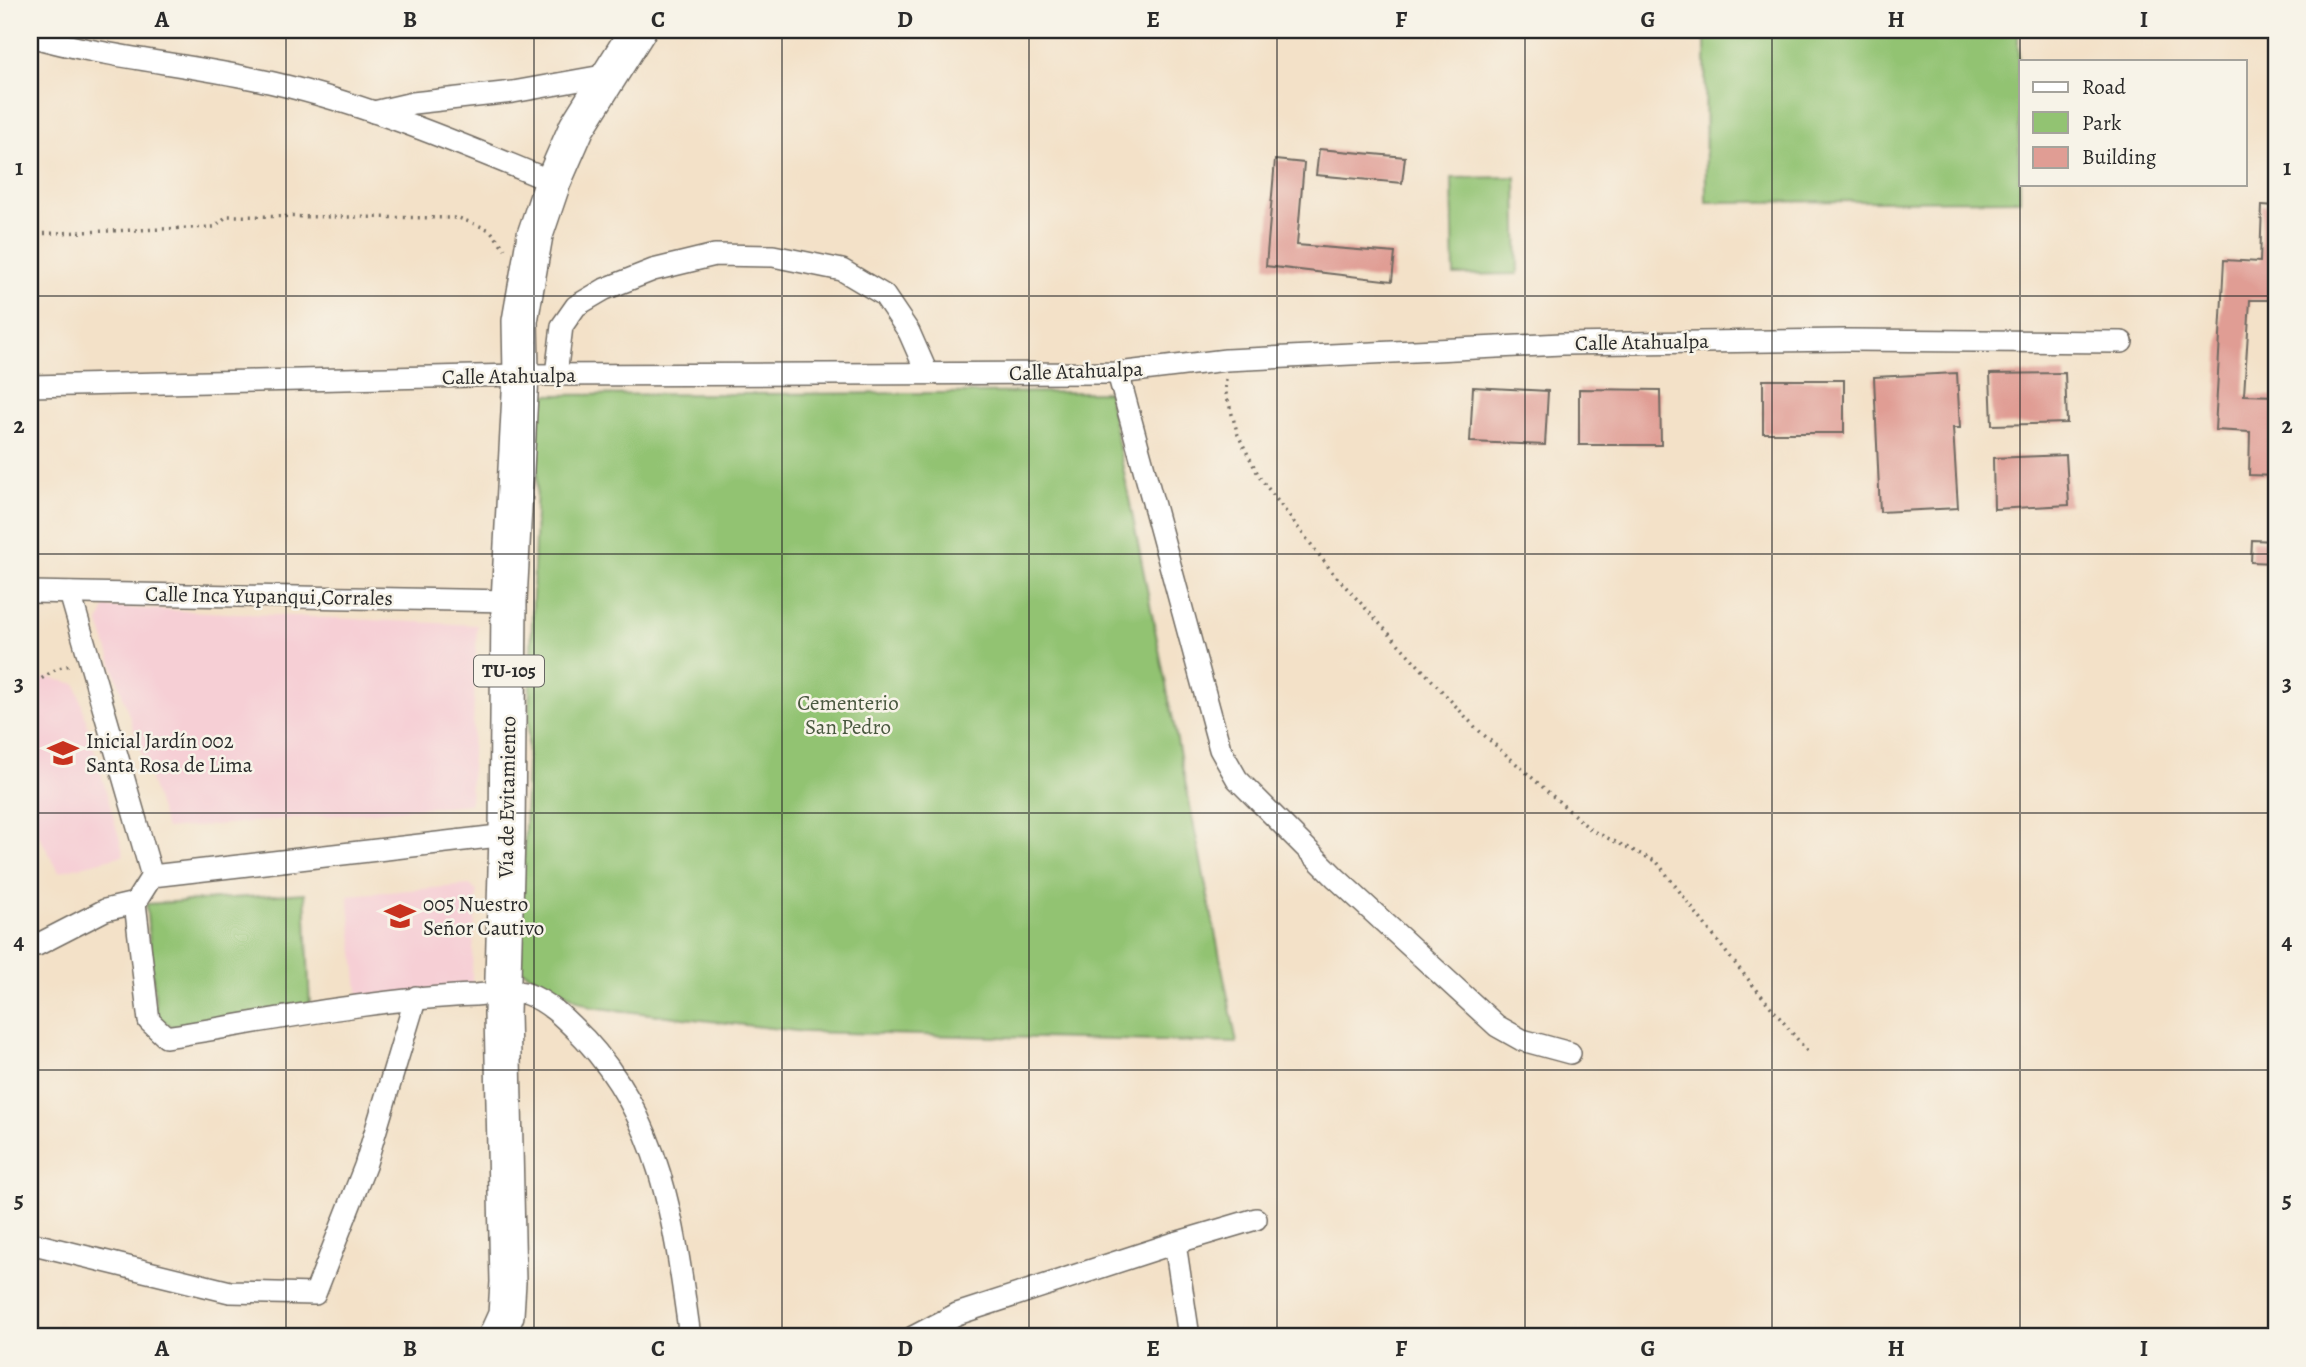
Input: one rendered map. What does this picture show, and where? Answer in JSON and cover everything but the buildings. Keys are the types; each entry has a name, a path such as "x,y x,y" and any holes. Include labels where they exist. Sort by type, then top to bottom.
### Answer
{"main road":[{"name":"Vía de Evitamiento","path":"496,1337 506,1315 508,1282 503,993 509,601 521,375 520,321 535,235 553,182 577,127 638,30"}],"street":[{"path":"30,36 83,50 257,79 339,101 426,130 553,182"},
{"path":"372,113 413,103 513,92 608,75"},
{"path":"556,375 562,326 576,306 605,289 653,271 715,255 773,256 842,270 884,295 909,332 927,373"},
{"name":"Calle Atahualpa","path":"30,386 521,375 1118,373 1226,360 1576,343 1847,340 2122,342"},
{"path":"1118,373 1220,749 1237,779 1336,878 1497,1026 1522,1040 1570,1053"},
{"name":"Calle Inca Yupanqui,Corrales","path":"30,592 509,601"},
{"path":"69,593 152,876 135,903 149,1021 166,1037 416,997 524,992 547,1003 607,1063 648,1134 680,1263 690,1337"},
{"path":"152,876 507,835"},
{"path":"37,945 105,910 135,903"},
{"path":"30,1243 230,1292 315,1294 365,1166 416,997"},
{"path":"914,1337 957,1314 1256,1219"},
{"path":"1175,1243 1189,1337"}],"path":[{"path":"30,234 214,227 227,216 459,218 490,230 527,276"},
{"path":"1226,360 1226,390 1238,435 1261,478 1333,573 1476,728 1591,830 1657,862 1807,1051"},
{"path":"30,686 58,668 89,660"}],"shaded area":[{"path":"105,607 477,625 470,804 166,829 99,623"},
{"name":"Inicial Jardín 002 Santa Rosa de Lima","path":"47,677 76,684 124,855 59,872 30,819 30,688"},
{"path":"470,885 477,892 472,997 360,1010 348,895"}],"green space":[{"path":"1705,30 2018,30 2020,200 1706,202"},
{"path":"1516,177 1518,274 1454,275 1452,178"},
{"name":"Cementerio San Pedro","path":"1108,392 1237,1043 805,1032 590,1007 520,969 540,395"},
{"path":"305,893 310,1007 172,1027 159,1018 146,904"}],"place":[{"name":"Inicial Jardín 002 Santa Rosa de Lima","path":"63,753"},
{"name":"005 Nuestro Señor Cautivo","path":"400,916"}]}
